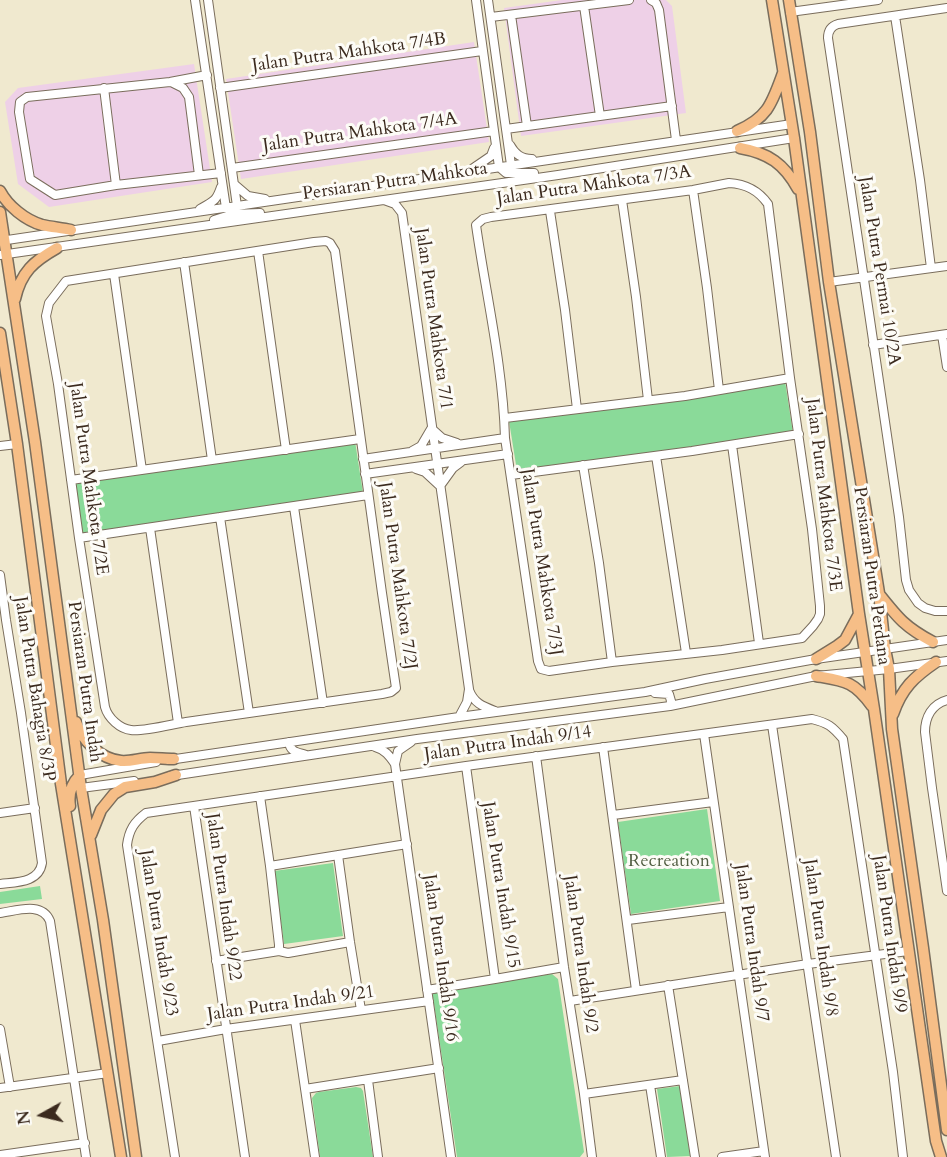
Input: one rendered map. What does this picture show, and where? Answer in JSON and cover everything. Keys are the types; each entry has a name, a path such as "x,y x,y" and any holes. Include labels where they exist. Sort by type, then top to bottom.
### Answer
{"main road":[{"name":"Persiaran Putra Perdana","path":"772,0 795,130 801,195 858,614 874,709 936,1141 941,1157"},
{"name":"Persiaran Putra Perdana","path":"789,0 815,168 829,282 879,593 889,669 892,729 947,1130"},
{"path":"737,131 751,125 765,112 784,71"},
{"path":"802,82 800,98 802,113 795,130 806,143 809,158 815,168"},
{"path":"740,148 752,150 777,162 790,176 801,195"},
{"path":"0,191 14,208 27,218 39,224 71,230"},
{"name":"Persiaran Putra Indah","path":"0,212 3,255 14,304 35,442 70,699 78,781 103,920 136,1157"},
{"path":"14,304 17,290 28,269 34,262 57,248"},
{"name":"Persiaran Putra Indah","path":"0,333 72,854 121,1157"},
{"path":"879,593 901,621 933,642"},
{"path":"816,659 845,639 858,614"},
{"path":"892,729 892,716 903,692 916,676 942,662"},
{"path":"816,676 844,681 856,687 865,695 874,709"},
{"path":"70,699 78,728 85,739 93,748 112,759 123,761 150,758 174,759"},
{"path":"54,726 60,739 66,769 78,781 69,798 73,831 72,854"},
{"path":"89,838 101,810 114,794 125,787 155,782 176,775"},
{"path":"84,921 90,933 93,953 100,958 104,953 101,931 103,920"},
{"path":"97,1000 98,974 102,970 107,975 115,1003"},
{"path":"936,1141 936,1157"}],"street":[{"path":"195,0 226,208"},
{"path":"208,0 234,183 235,210"},
{"path":"476,0 495,145 499,167 506,173"},
{"path":"488,0 511,165 506,173"},
{"path":"491,17 629,0"},
{"path":"651,0 656,3 659,10 676,140"},
{"path":"790,12 878,0"},
{"path":"584,6 600,116"},
{"name":"Jalan Putra Permai 10/2A","path":"947,8 838,24 832,27 828,38 906,579 909,590 918,603 935,611 947,611"},
{"path":"512,15 527,126"},
{"path":"895,16 931,268"},
{"name":"Jalan Putra Mahkota 7/4B","path":"220,88 483,51"},
{"path":"207,78 27,97 20,102 19,112 30,179 55,195 199,175 221,177"},
{"path":"199,175 189,97 193,84 207,78"},
{"path":"170,82 183,88 189,97"},
{"path":"104,88 116,185"},
{"path":"506,129 672,106"},
{"name":"Persiaran Putra Mahkota","path":"235,210 271,201 737,131 795,130"},
{"name":"Persiaran Putra Mahkota","path":"3,255 740,148 795,130"},
{"name":"Jalan Putra Mahkota 7/4A","path":"232,168 494,131"},
{"path":"508,142 514,152 522,158 547,160"},
{"path":"466,172 491,156 495,145"},
{"path":"460,189 506,173 541,172 558,175"},
{"path":"195,212 214,202 218,197 221,177"},
{"path":"234,183 248,196 271,201"},
{"name":"Jalan Putra Mahkota 7/3A","path":"505,438 505,418 492,319 476,225 487,218 550,211 729,183 743,184 752,189"},
{"name":"Jalan Putra Mahkota 7/3E","path":"563,670 802,638 820,614 812,529 768,204 752,189"},
{"path":"693,190 719,390"},
{"name":"Jalan Putra Mahkota 7/1","path":"402,213 415,195"},
{"name":"Jalan Putra Mahkota 7/1","path":"383,200 395,204 402,213 469,689 467,702 459,717"},
{"path":"622,200 648,400"},
{"path":"2,241 226,208 270,213 274,216"},
{"path":"191,228 235,210"},
{"path":"550,211 577,409"},
{"name":"Jalan Putra Mahkota 7/2J","path":"314,242 326,241 335,251 396,688 382,694 323,703"},
{"name":"Jalan Putra Mahkota 7/2E","path":"314,242 66,281 49,303 46,316 108,715 126,729 135,731 323,703"},
{"path":"258,251 286,450"},
{"path":"184,262 212,460"},
{"path":"829,282 947,266"},
{"path":"114,274 142,470"},
{"path":"873,345 945,334 947,367"},
{"path":"505,418 648,400 790,378"},
{"path":"431,429 442,438 462,444"},
{"name":"Jalan Putra Mahkota 7/1","path":"409,453 418,448 431,429"},
{"path":"511,475 799,434"},
{"path":"364,466 409,453 505,438"},
{"name":"Jalan Putra Mahkota 7/3J","path":"505,438 538,661 544,671 563,670"},
{"path":"71,480 360,439"},
{"path":"0,446 17,444"},
{"path":"732,444 759,643"},
{"path":"364,466 412,468 508,454"},
{"path":"656,456 686,653"},
{"path":"412,468 425,472 440,486 453,468 467,460"},
{"path":"583,465 612,662"},
{"path":"79,538 368,495"},
{"path":"294,507 323,703"},
{"path":"220,517 249,713"},
{"path":"150,528 178,723"},
{"name":"Jalan Putra Bahagia 8/3P","path":"0,575 42,863 41,870 31,880 0,884"},
{"path":"78,781 174,759 645,692 816,659 947,640"},
{"path":"78,781 176,775 417,739 670,706 816,676 942,662"},
{"path":"469,689 473,699 481,706 496,712"},
{"path":"645,692 669,694 670,706"},
{"path":"947,700 941,701 932,709 926,723 927,746 947,891"},
{"name":"Jalan Putra Indah 9/14","path":"194,806 536,756 812,719 826,723"},
{"name":"Jalan Putra Indah 9/9","path":"826,723 843,739 903,1157"},
{"name":"Jalan Putra Indah 9/8","path":"772,725 836,1157"},
{"name":"Jalan Putra Indah 9/7","path":"704,734 764,1154"},
{"path":"394,764 398,751 417,739"},
{"path":"289,742 292,751 309,755"},
{"path":"366,747 382,750 394,764"},
{"path":"603,747 636,990"},
{"name":"Jalan Putra Indah 9/2","path":"536,756 592,1157"},
{"name":"Jalan Putra Indah 9/16","path":"394,764 451,1157"},
{"name":"Jalan Putra Indah 9/15","path":"466,766 495,979 564,967"},
{"path":"260,796 279,951"},
{"path":"613,814 713,802"},
{"name":"Jalan Putra Indah 9/22","path":"194,806 245,1157"},
{"name":"Jalan Putra Indah 9/23","path":"175,1157 127,845 128,836 137,819 146,813 194,806"},
{"path":"0,813 35,808"},
{"path":"270,866 407,844"},
{"path":"338,855 361,1010"},
{"path":"628,920 729,907"},
{"path":"0,913 37,909 48,917 87,1157"},
{"path":"216,961 279,951 288,953 350,942"},
{"path":"570,1001 738,974 908,951"},
{"path":"428,990 495,979"},
{"path":"668,985 695,1157"},
{"name":"Jalan Putra Indah 9/21","path":"158,1041 226,1029 429,1001"},
{"path":"295,1020 315,1157"},
{"path":"0,1029 10,1087"},
{"path":"305,1089 438,1068"},
{"path":"0,1088 108,1073"},
{"path":"369,1080 378,1157"},
{"path":"584,1094 683,1080"},
{"path":"650,1085 661,1157"},
{"path":"0,1155 52,1152 85,1143"},
{"path":"722,1157 764,1154"}],"shaded area":[{"path":"562,0 666,0 672,6 686,113 521,136 504,8"},
{"path":"474,42 489,142 241,179 226,79"},
{"path":"194,64 212,182 49,207 18,184 5,102 18,88"}],"green space":[{"path":"785,381 793,433 517,471 509,421"},
{"path":"355,441 363,493 82,536 75,482"},
{"name":"Recreation","path":"707,809 720,901 631,914 618,822"},
{"path":"333,863 343,936 284,944 274,871"},
{"path":"40,886 42,899 0,904 0,892"},
{"path":"552,974 558,979 584,1152 580,1157 457,1157 432,991"},
{"path":"680,1086 690,1156 667,1157 657,1089"},
{"path":"356,1087 363,1091 373,1157 320,1157 312,1098 319,1092"}]}
